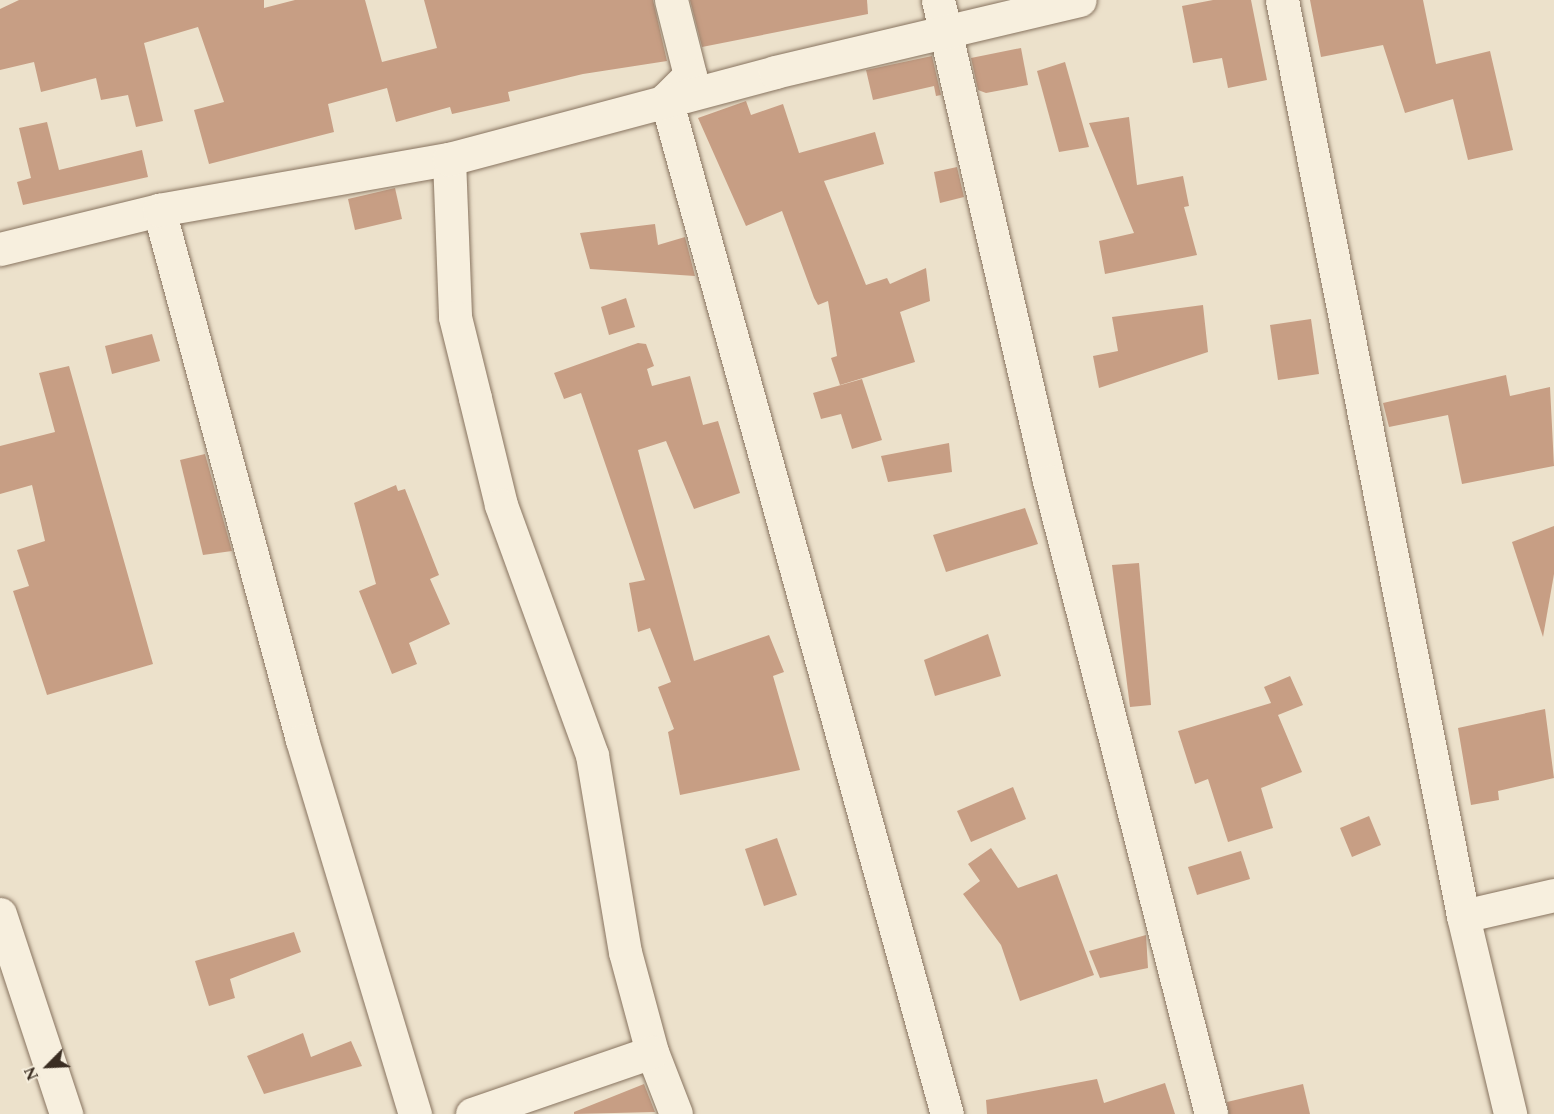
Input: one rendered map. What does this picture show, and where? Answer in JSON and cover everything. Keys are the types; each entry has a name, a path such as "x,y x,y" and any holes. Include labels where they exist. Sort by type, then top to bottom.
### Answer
{"street":[{"path":"666,99 690,75 671,0"},
{"path":"938,0 1049,481 1211,1114"},
{"path":"0,249 159,210 449,159 666,99 946,34 1080,0"},
{"path":"1282,0 1463,916 1510,1114"},
{"path":"666,99 947,1114"},
{"path":"449,159 455,317 501,505 592,755 625,952 652,1052 676,1114"},
{"path":"159,210 302,740 415,1114"},
{"path":"1463,916 1554,895"},
{"path":"0,914 66,1114"},
{"path":"472,1114 652,1052"}],"building":[{"path":"19,0 264,0 264,8 295,0 365,0 382,62 437,48 424,0 653,0 667,61 583,74 508,92 510,101 452,114 450,107 396,122 387,88 328,104 334,132 209,164 194,110 224,102 198,27 144,43 163,121 136,127 128,95 101,100 96,78 41,92 34,62 0,70 0,9"},
{"path":"690,0 867,0 868,14 702,47"},
{"path":"1213,0 1251,0 1267,80 1228,88 1222,58 1193,63 1182,6"},
{"path":"1310,0 1423,0 1436,64 1490,51 1513,150 1468,160 1453,99 1405,113 1383,45 1321,57"},
{"path":"1021,48 1028,85 986,93 978,90 971,58"},
{"path":"932,56 941,95 936,96 934,86 873,100 866,70"},
{"path":"1065,62 1089,147 1059,152 1037,71"},
{"path":"746,101 751,115 783,104 799,153 875,132 884,164 824,181 866,285 887,278 890,284 926,268 930,301 900,312 915,362 840,385 831,358 837,356 828,301 818,305 814,298 782,211 746,226 698,118"},
{"path":"1129,117 1137,185 1183,176 1189,206 1184,207 1197,255 1105,274 1099,241 1134,233 1089,123"},
{"path":"47,122 59,170 142,150 148,177 23,205 17,182 31,178 19,128"},
{"path":"957,167 964,197 940,203 934,172"},
{"path":"395,188 402,219 355,230 348,199"},
{"path":"655,224 658,245 685,237 695,276 590,269 580,233"},
{"path":"626,298 635,327 609,335 601,307"},
{"path":"1203,305 1208,352 1099,388 1093,356 1118,351 1112,317"},
{"path":"1311,319 1319,374 1278,380 1270,325"},
{"path":"152,334 160,361 112,374 105,346"},
{"path":"638,343 646,344 654,366 647,369 652,386 690,376 703,425 718,421 740,493 694,509 666,441 638,450 694,661 769,635 784,672 773,676 800,770 680,795 668,732 674,729 658,687 671,682 650,628 638,632 629,583 645,580 581,393 564,399 554,373"},
{"path":"69,366 153,664 47,695 13,591 29,586 17,550 45,541 32,485 0,494 0,446 55,432 39,373"},
{"path":"1506,375 1510,396 1550,387 1554,466 1462,484 1448,415 1389,427 1383,403"},
{"path":"862,379 882,440 852,449 841,414 821,419 813,393"},
{"path":"949,443 952,472 888,482 881,456"},
{"path":"205,454 232,551 203,555 180,460"},
{"path":"396,485 398,491 405,489 439,575 430,579 450,624 409,643 417,664 392,674 359,591 376,584 354,503"},
{"path":"1025,508 1038,544 946,572 933,535"},
{"path":"1554,526 1554,574 1543,637 1512,542"},
{"path":"1139,563 1151,705 1130,707 1112,565"},
{"path":"988,634 1001,676 935,696 924,660"},
{"path":"1290,676 1303,705 1278,715 1302,772 1261,788 1273,828 1228,842 1208,779 1195,784 1178,731 1271,703 1264,687"},
{"path":"1545,709 1554,778 1498,791 1499,800 1471,805 1458,728"},
{"path":"1013,787 1026,819 971,842 957,811"},
{"path":"1369,816 1381,845 1352,857 1340,828"},
{"path":"777,838 797,895 764,906 745,849"},
{"path":"991,848 1018,888 1057,874 1094,975 1020,1001 1001,945 963,894 980,881 968,864"},
{"path":"1241,851 1250,879 1197,895 1188,867"},
{"path":"294,932 301,952 230,979 235,998 209,1006 195,961"},
{"path":"1146,935 1148,968 1100,978 1089,951"},
{"path":"303,1033 311,1057 351,1041 362,1066 264,1094 247,1056"},
{"path":"1097,1079 1104,1103 1165,1083 1175,1114 987,1114 986,1100"},
{"path":"644,1084 655,1112 574,1114 574,1112"},
{"path":"1303,1084 1310,1114 1229,1114 1227,1102"}]}
